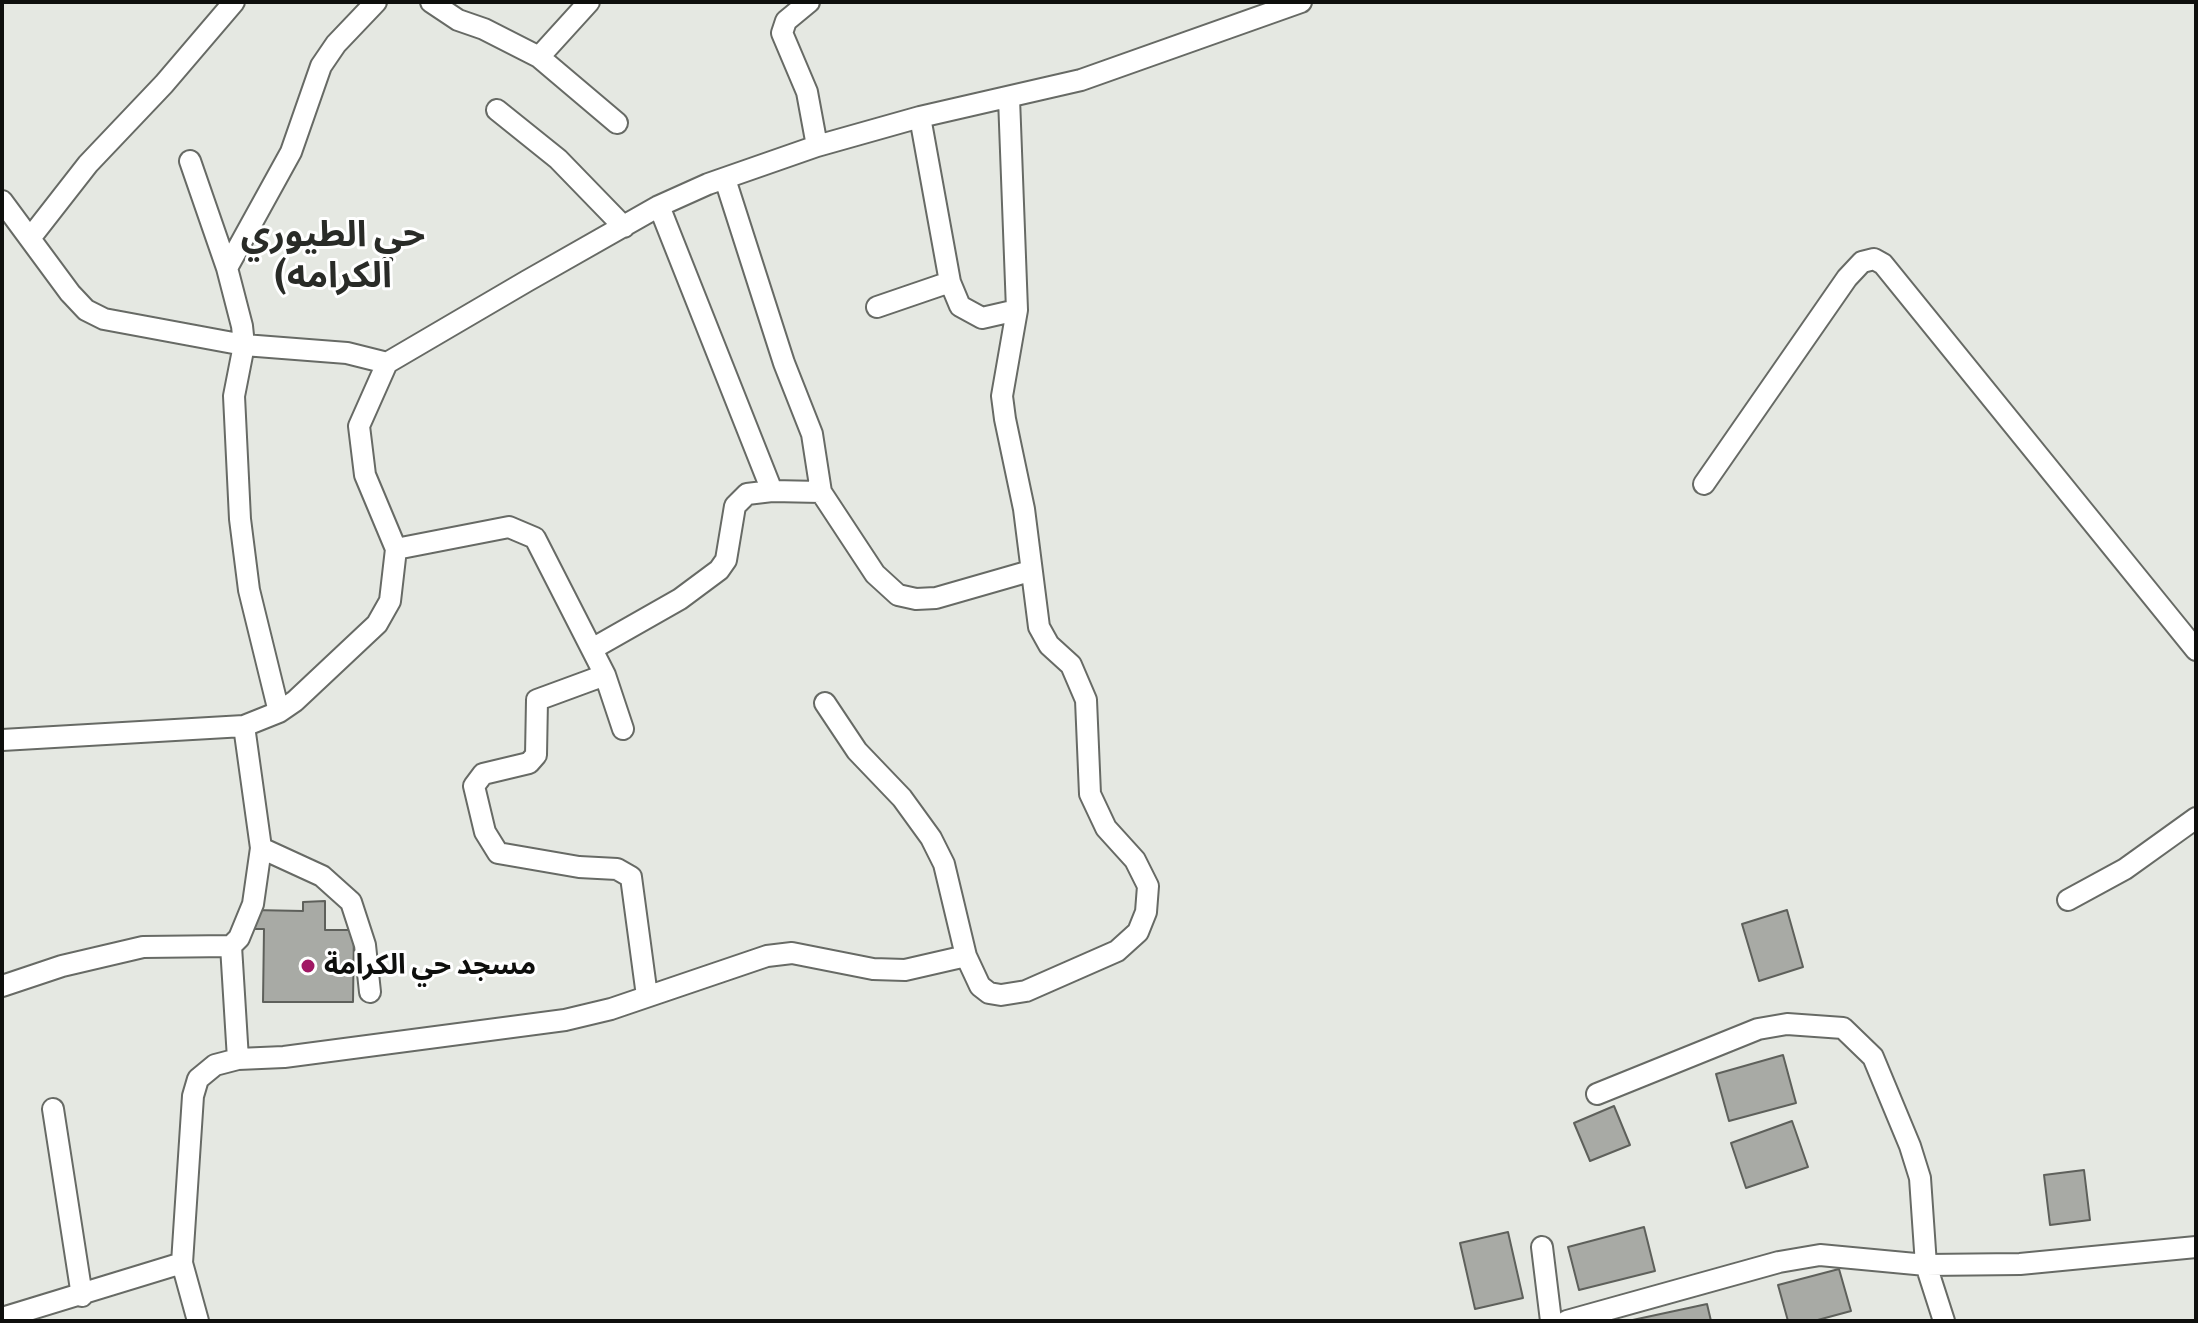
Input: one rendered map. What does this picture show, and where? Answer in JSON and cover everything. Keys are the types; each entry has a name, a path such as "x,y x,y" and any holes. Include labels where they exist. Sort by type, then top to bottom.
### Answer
{"street":[{"path":"31,237 112,135 164,84 234,2"},
{"path":"227,268 291,152 321,66 336,44 376,2"},
{"path":"431,2 458,20 484,29 539,57 617,123"},
{"path":"539,57 589,2"},
{"path":"809,2 786,21 782,33 807,92 817,146"},
{"path":"2,740 244,726 279,712 377,624 390,601 396,549 365,475 359,440 359,426 387,363 659,206 817,146 920,117 1094,76 1290,4"},
{"path":"825,703 857,751 902,798 931,838 944,864 966,956 980,986 989,993 1001,995 1026,991 1117,951 1138,932 1146,912 1148,886 1106,828 1090,794 1086,700 1071,665 1049,645 1039,627 1024,509 1002,396 1017,310 1009,98"},
{"path":"497,110 558,159 624,227"},
{"path":"920,117 950,282 960,306 982,318 1017,310"},
{"path":"190,161 227,268 244,345 234,396 240,519 249,590 279,712"},
{"path":"725,179 784,363 812,434 821,492 875,574 898,595 916,599 936,598 1030,571"},
{"path":"2,201 70,293 86,310 104,319 244,345 347,353 387,363"},
{"path":"659,206 772,491"},
{"path":"1704,484 1847,278 1862,262 1874,259 1883,264 2196,650"},
{"path":"877,307 950,282"},
{"path":"592,649 680,599 712,576 726,560 735,506 747,494 821,492"},
{"path":"396,549 509,527 535,538 546,553 605,675 623,729"},
{"path":"605,675 537,700 534,707 538,730 536,755 529,763 483,774 474,786 485,832 498,853 579,867 617,869 631,877 647,996"},
{"path":"2,986 75,962 143,947 231,946 239,938 253,904 261,848 244,726"},
{"path":"2068,900 2125,869 2196,818"},
{"path":"261,848 322,876 351,902 365,945 370,992"},
{"path":"231,946 238,1059"},
{"path":"198,1321 182,1263 194,1087 215,1065 238,1059 284,1057 565,1020 767,956 792,953 873,969 905,970 966,956"},
{"path":"1597,1094 1758,1029 1787,1024 1843,1028 1873,1057 1910,1146 1920,1178 1926,1265 1944,1321"},
{"path":"53,1109 82,1296"},
{"path":"1542,1247 1551,1321"},
{"path":"1567,1321 1800,1257 1846,1254 1926,1265 2074,1261 2196,1247"},
{"path":"2,1318 182,1263"}],"building":[{"name":"مسجد حي الكرامة","path":"325,901 325,930 354,930 353,1002 263,1002 264,929 253,929 253,910 303,911 303,902"},
{"path":"1787,910 1803,967 1759,981 1742,924"},
{"path":"1783,1055 1796,1103 1729,1121 1716,1074"},
{"path":"1614,1106 1630,1145 1590,1161 1574,1123"},
{"path":"1792,1121 1808,1167 1746,1188 1731,1143"},
{"path":"2084,1170 2090,1220 2050,1225 2044,1175"},
{"path":"1644,1227 1655,1271 1579,1290 1568,1247"},
{"path":"1508,1232 1523,1298 1475,1309 1460,1243"},
{"path":"1839,1269 1851,1311 1814,1321 1788,1321 1778,1285"},
{"path":"1707,1304 1711,1321 1628,1321"}],"place":[{"name":"مسجد حي الكرامة","path":"308,966"}],"district":[{"name":"حي الطيوري (الكرامه","path":"333,256"}]}
